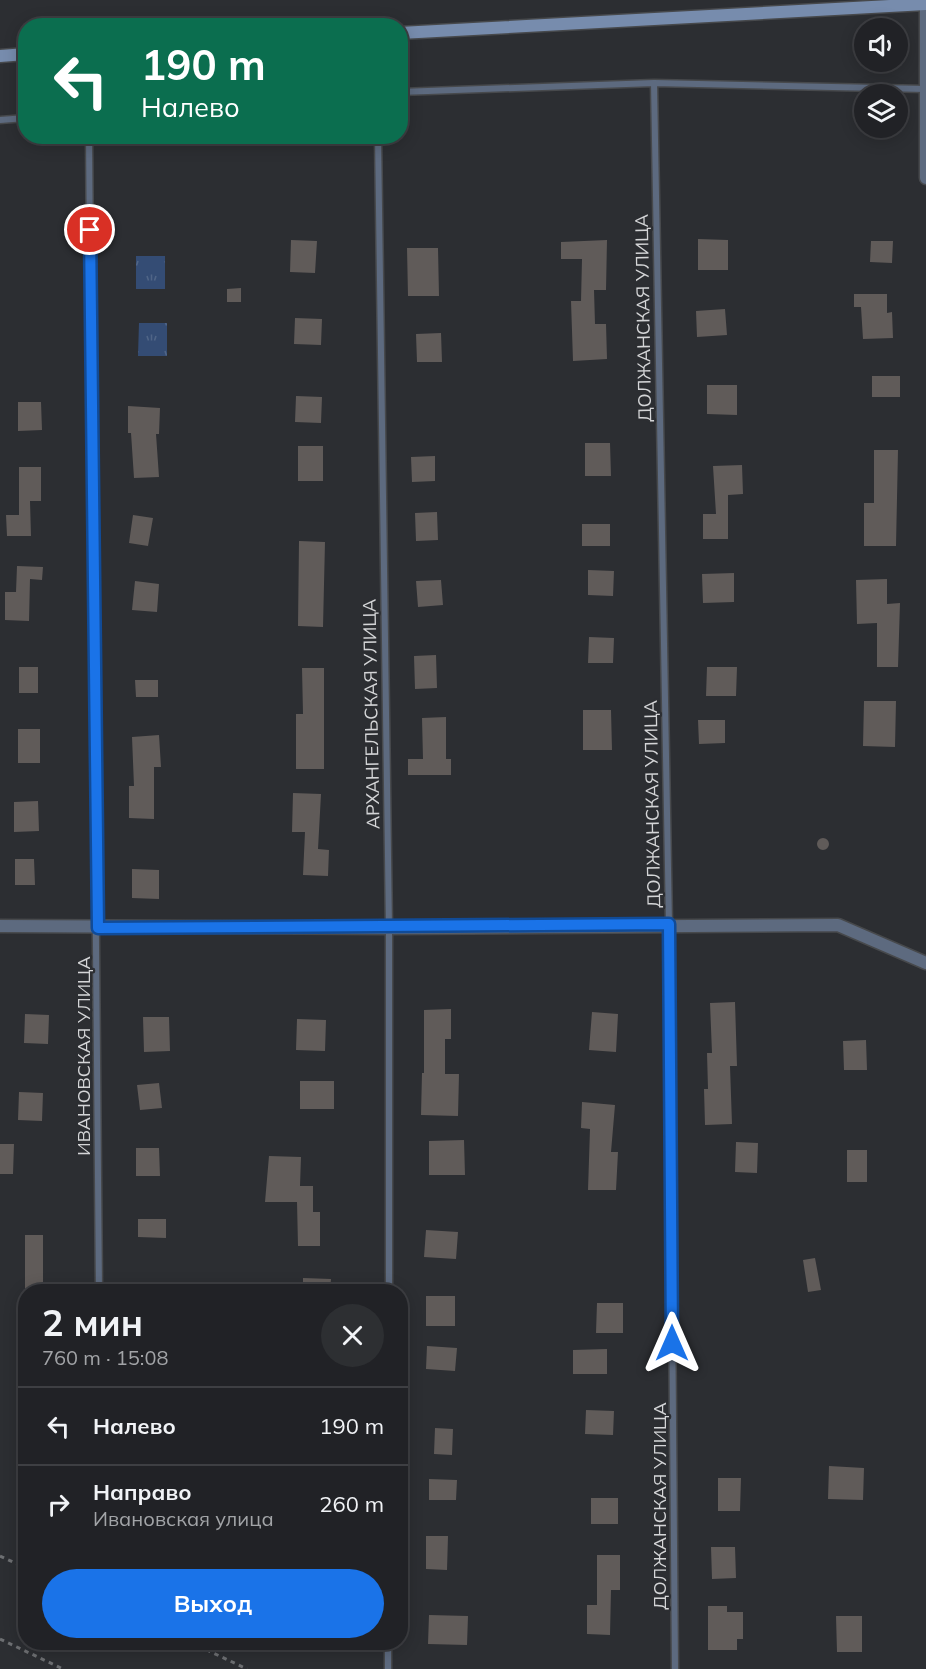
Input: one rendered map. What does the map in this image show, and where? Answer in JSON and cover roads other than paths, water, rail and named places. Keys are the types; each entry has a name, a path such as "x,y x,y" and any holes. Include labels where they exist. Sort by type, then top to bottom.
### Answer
{"main road":[{"path":"408,33 926,4"},
{"path":"0,56 18,55"}],"street":[{"path":"926,4 926,178"},
{"path":"0,926 389,928 669,924 838,925 926,963"}],"lane":[{"path":"408,92 654,83 926,89"},
{"name":"ДОЛЖАНСКАЯ УЛИЦА","path":"654,83 669,924 675,1669"},
{"path":"0,120 18,119"},
{"name":"ИВАНОВСКАЯ УЛИЦА","path":"89,144 98,928 99,1284"},
{"name":"АРХАНГЕЛЬСКАЯ УЛИЦА","path":"378,144 389,928 388,1284"},
{"path":"388,1650 388,1669"}]}
